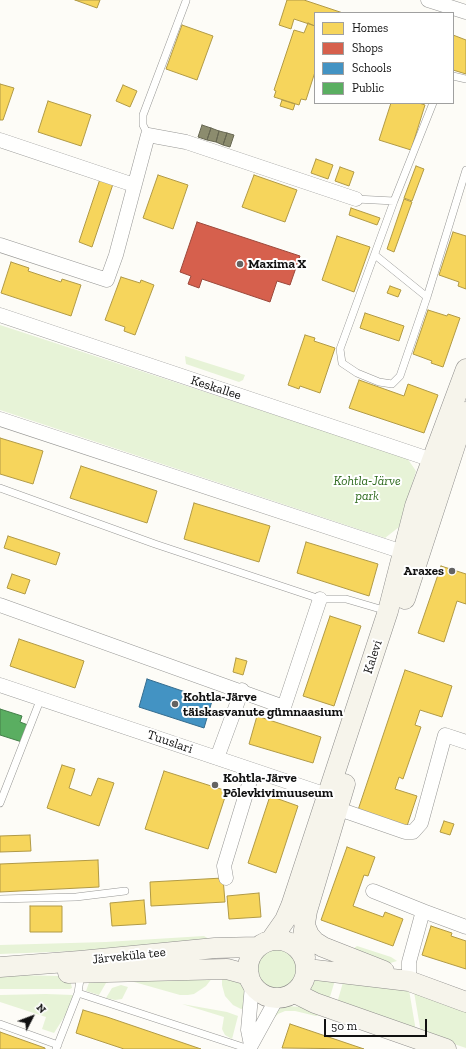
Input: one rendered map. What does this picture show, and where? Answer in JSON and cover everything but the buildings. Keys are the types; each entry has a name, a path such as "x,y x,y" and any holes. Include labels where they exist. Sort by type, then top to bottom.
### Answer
{"main road":[{"name":"Kalevi","path":"264,944 285,920 332,802 411,555 415,506 466,369"},
{"name":"Kalevi","path":"306,963 304,923 332,802 388,611 411,555 437,499 466,412"},
{"path":"304,923 309,935 322,947 466,1002"},
{"path":"286,996 301,987 306,978 306,963 295,945 286,940 264,944 251,955 248,965 251,980 260,992 286,996 314,1003 446,1049"},
{"name":"Järveküla tee","path":"81,968 215,948 264,944"},
{"path":"306,963 409,981"},
{"name":"Järveküla tee","path":"0,967 227,969 251,980"}],"street":[{"path":"428,0 466,12"},
{"path":"0,245 106,280 116,255 148,135 186,142 356,199"},
{"path":"0,140 134,185"},
{"name":"Keskallee","path":"0,315 432,460"},
{"path":"0,419 411,555"},
{"path":"432,460 437,467 440,477 437,499"},
{"path":"0,605 242,690 284,707 320,598"},
{"name":"Tuuslari","path":"0,685 253,771 405,832 412,832 420,823 444,735 466,742"},
{"path":"217,758 242,690"},
{"path":"226,878 224,866 253,771"},
{"path":"373,891 466,927"},
{"path":"409,981 409,962 423,911"},
{"path":"250,1048 248,1030 251,980"},
{"path":"250,1048 256,1039 267,1014 286,996"}],"lane":[{"path":"148,135 143,125 143,115 186,1"},
{"path":"454,76 466,79"},
{"path":"433,104 394,201 340,350 342,363 357,373 379,382 392,384 400,376 427,297 466,170"},
{"path":"356,199 394,201"},
{"path":"375,255 427,297"},
{"path":"0,488 155,544 320,598 346,599 388,611"},
{"path":"0,803 41,698"},
{"path":"0,899 76,897 124,891"},
{"path":"0,1024 57,1047 78,993 81,968"},
{"path":"78,993 250,1048"}],"green space":[{"name":"Kohtla-Järve park","path":"0,325 407,458 416,471 399,527 385,538 0,410"},
{"path":"185,356 245,375 243,380 239,382 186,364"},
{"path":"204,936 209,939 129,949 0,954 0,945 106,942"},
{"path":"357,946 391,957 397,961 387,964 353,949"},
{"path":"273,947 281,947 289,950 295,956 298,968 295,980 289,986 281,989 273,989 265,986 259,980 256,972 256,964 259,956 265,950"},
{"path":"213,972 213,977 206,986 194,994 188,995 180,995 120,978 106,983 99,995 86,991 90,980 99,976"},
{"path":"222,972 242,983 246,993 245,1008 241,1009 233,1005 225,996 222,985"},
{"path":"11,975 61,976 70,980 72,988 0,989 0,977"},
{"path":"336,977 329,1000 309,991 315,978"},
{"path":"344,979 409,990 416,1031 337,1003"},
{"path":"121,985 128,987 122,999 115,1000 106,998 112,988"},
{"path":"414,992 466,1010 466,1048 421,1033"},
{"path":"0,995 73,995 68,1011 54,1033 42,1029 46,1017 0,1002"},
{"path":"182,1004 227,1012 238,1016 232,1039 225,1035 222,1029 224,1017"},
{"path":"287,1006 301,1007 323,1014 316,1016 295,1011 285,1011 278,1014 272,1020 278,1009"}],"place":[{"name":"Maxima X","path":"240,264"},
{"name":"Araxes","path":"452,571"},
{"name":"Kohtla-Järve täiskasvanute gümnaasium","path":"175,704"},
{"name":"Kohtla-Järve Põlevkivimuuseum","path":"215,785"}]}
